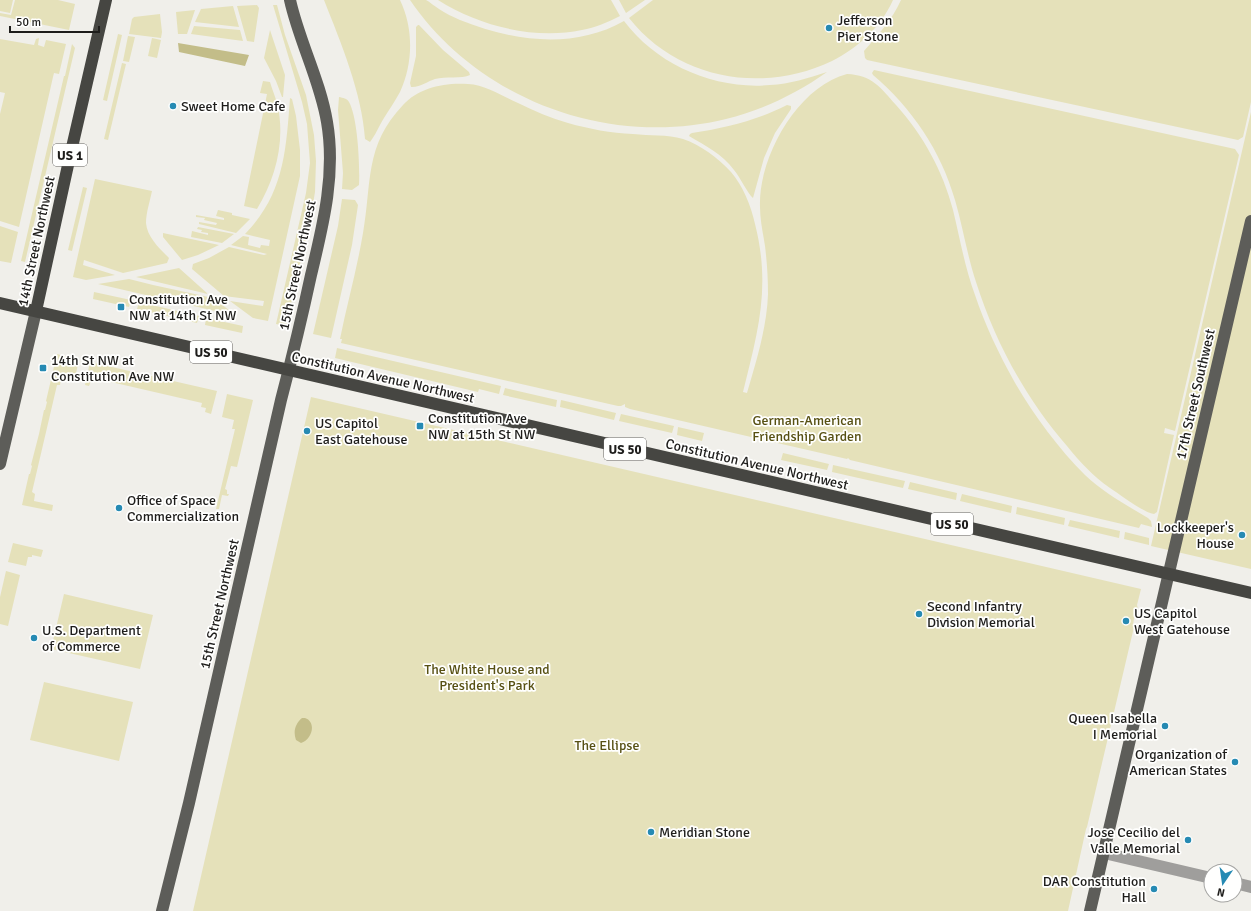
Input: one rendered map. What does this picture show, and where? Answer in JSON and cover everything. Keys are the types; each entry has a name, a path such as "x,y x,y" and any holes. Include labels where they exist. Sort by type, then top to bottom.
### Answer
{"highway":[{"name":"14th Street Northwest","path":"36,311 106,0"},
{"name":"Constitution Avenue Northwest","path":"0,303 1251,593"}],"main road":[{"name":"15th Street Northwest","path":"162,911 189,803 324,219 330,163 327,121 317,84 295,20 290,0"},
{"name":"17th Street Southwest","path":"1090,911 1251,221"},
{"name":"14th Street Northwest","path":"0,464 36,311"}],"street":[{"path":"1104,853 1203,876"}],"green space":[{"path":"0,0 13,0 10,13 0,11"},
{"path":"15,0 58,0 75,4 69,30 0,16 0,13 11,15"},
{"path":"324,0 400,0 405,11 410,34 407,70 400,92 370,142 365,139 360,104 350,68"},
{"path":"410,0 426,0 444,12 460,20 500,33 521,37 563,39 584,36 604,30 624,21 637,37 670,62 708,79 729,83 770,85 799,80 827,72 791,94 766,106 726,119 682,126 637,127 593,120 550,108 509,89 472,65 438,35"},
{"path":"438,0 611,0 620,16 606,23 582,30 564,33 526,32 489,24 454,9"},
{"path":"619,0 645,0 626,13"},
{"path":"653,0 893,0 882,19 868,36 842,56 805,71 778,77 750,78 723,75 697,68 672,56 649,39 629,18"},
{"path":"901,0 1251,0 1251,102 1243,137 1238,140 867,60 865,58 864,51 889,21"},
{"path":"257,5 259,8 254,42 247,41 237,6"},
{"path":"273,5 277,5 285,35 306,95 314,135 316,161 315,192 310,221 286,326 276,324 306,193 310,163 307,124 302,102"},
{"path":"233,6 239,27 195,22 201,9"},
{"path":"195,10 187,34 178,34 176,12"},
{"path":"160,14 162,32 161,38 129,34 132,19 134,17"},
{"path":"418,25 443,50 469,72 470,75 463,77 439,78 411,87 410,83 416,56 416,27"},
{"path":"194,26 240,30 243,41 191,34"},
{"path":"270,30 285,75 283,97 264,58"},
{"path":"118,34 122,35 107,101 103,100"},
{"path":"128,36 135,37 129,62 123,61"},
{"path":"39,38 38,45 44,47 46,40 66,44 59,74 54,73 19,227 0,221 0,114 5,93 0,92 0,39 34,45 36,39"},
{"path":"152,38 161,40 157,58 148,56"},
{"path":"72,44 75,48 25,262 21,261"},
{"path":"122,63 126,64 108,140 104,139"},
{"path":"874,70 1235,149 1239,155 1175,431 1165,428 1164,433 1174,435 1157,512 1154,514 1149,513 1132,503 1098,479 1072,452 1052,428 1025,389 1002,348 992,326 973,272 955,200 942,164 912,116 873,75 872,73"},
{"name":"German-American Friendship Garden","path":"847,74 863,77 875,83 906,117 931,154 944,181 949,196 968,274 983,317 1003,360 1029,406 1046,430 1085,475 1107,493 1148,518 1151,521 1152,527 1141,524 1139,528 850,460 848,458 630,409 625,407 625,404 618,406 341,343 342,339 340,339 363,233 369,181 376,150 382,135 390,120 409,99 416,94 441,85 468,84 481,86 543,114 576,125 608,132 677,137 683,139 709,152 731,172 743,190 751,210 760,247 762,268 761,309 758,329 743,392 747,393 766,319 768,288 767,264 760,207 761,188 766,167 773,147 784,127 797,109 812,93 829,81"},
{"path":"263,81 270,82 277,103 280,117 280,144 274,171 264,197 257,209 244,206 267,94 260,93"},
{"path":"339,97 346,99 349,102 352,109 356,131 359,155 359,185 352,190 342,189 343,173 338,110"},
{"path":"290,98 292,99 296,116 300,150 300,176 268,321 253,318 230,301 263,306 264,301 224,296 192,269 193,264 209,258 229,247 264,255 267,254 231,245 243,236 249,237 248,245 260,248 261,245 269,246 270,240 245,234 258,219 268,203 281,171 287,136"},
{"path":"787,105 791,106 791,109 775,133 764,158 753,198 736,173 724,159 689,136 692,133 717,129 753,119"},
{"path":"1251,112 1251,569 1151,546"},
{"path":"95,179 152,191 147,215 147,228 154,242 169,258 167,263 123,273 84,260 83,265 115,275 86,280 73,277"},
{"path":"83,187 87,188 72,251 68,250"},
{"path":"342,199 355,200 358,205 352,245 331,338 313,334 338,226"},
{"path":"218,210 250,219 236,233 199,224 199,222 216,225 217,223 204,220 205,218 196,217 196,215 224,220 224,218 216,216"},
{"path":"0,226 18,232 11,263 0,261"},
{"path":"198,227 234,234 222,243 191,237 192,231 208,235 208,233 201,232 202,230 197,229"},
{"path":"163,233 219,245 198,255 182,260 163,237"},
{"path":"179,268 208,294 136,277"},
{"path":"129,279 213,298 237,316 98,284"},
{"path":"94,292 131,300 129,307 93,299"},
{"path":"139,302 199,316 197,323 137,309"},
{"path":"206,318 243,326 242,333 205,325"},
{"path":"337,348 501,386 499,394 479,389 478,392 335,358"},
{"path":"57,354 79,360 74,382 61,379 60,385 57,385 32,492 35,494 34,501 53,505 52,511 22,505"},
{"path":"90,362 217,391 211,414 205,412 206,408 201,407 202,403 98,379 97,383 91,381 89,386 85,385"},
{"path":"505,388 557,400 556,407 503,395"},
{"path":"227,394 253,400 237,467 231,466 225,489 227,490 227,494 229,494 228,496 222,495 219,509 216,509 235,429 232,429 234,420 222,417"},
{"name":"The White House and President's Park","path":"311,397 1141,589 1137,605 1138,609 1136,619 1134,618 1134,627 1068,911 193,911"},
{"path":"561,400 616,413 614,420 560,407"},
{"path":"621,414 674,426 672,433 619,421"},
{"path":"678,427 704,433 702,441 677,435"},
{"path":"783,453 829,464 827,470 781,460"},
{"path":"833,465 905,481 903,488 832,472"},
{"path":"910,482 957,493 956,500 908,489"},
{"path":"962,494 1012,506 1011,513 960,501"},
{"path":"1017,507 1065,518 1064,525 1016,514"},
{"path":"1070,520 1120,531 1119,538 1068,526"},
{"path":"1125,532 1149,538 1149,545 1124,539"},
{"path":"13,543 43,550 41,557 32,555 32,557 28,557 26,566 8,562"},
{"path":"6,571 20,575 8,626 0,624 0,597"},
{"path":"64,594 153,615 140,669 51,649"},
{"path":"44,682 133,702 119,761 30,740"}],"shaded area":[{"path":"178,43 249,55 245,66 179,52"},
{"path":"302,718 309,720 312,731 308,738 301,743 296,740 295,731 296,725"}],"place":[{"name":"Jefferson Pier Stone","path":"829,28"},
{"name":"Sweet Home Cafe","path":"173,106"},
{"name":"Constitution Ave NW at 14th St NW","path":"121,307"},
{"name":"14th St NW at Constitution Ave NW","path":"43,368"},
{"name":"Constitution Ave NW at 15th St NW","path":"420,426"},
{"name":"US Capitol East Gatehouse","path":"307,431"},
{"name":"Office of Space Commercialization","path":"119,508"},
{"name":"Lockkeeper's House","path":"1242,535"},
{"name":"Second Infantry Division Memorial","path":"919,614"},
{"name":"US Capitol West Gatehouse","path":"1126,621"},
{"name":"U.S. Department of Commerce","path":"34,638"},
{"name":"Queen Isabella I Memorial","path":"1165,726"},
{"name":"Organization of American States","path":"1235,762"},
{"name":"Meridian Stone","path":"651,832"},
{"name":"Jose Cecilio del Valle Memorial","path":"1188,840"},
{"name":"DAR Constitution Hall","path":"1154,889"}],"park label":[{"name":"The Ellipse","path":"607,745"}]}
